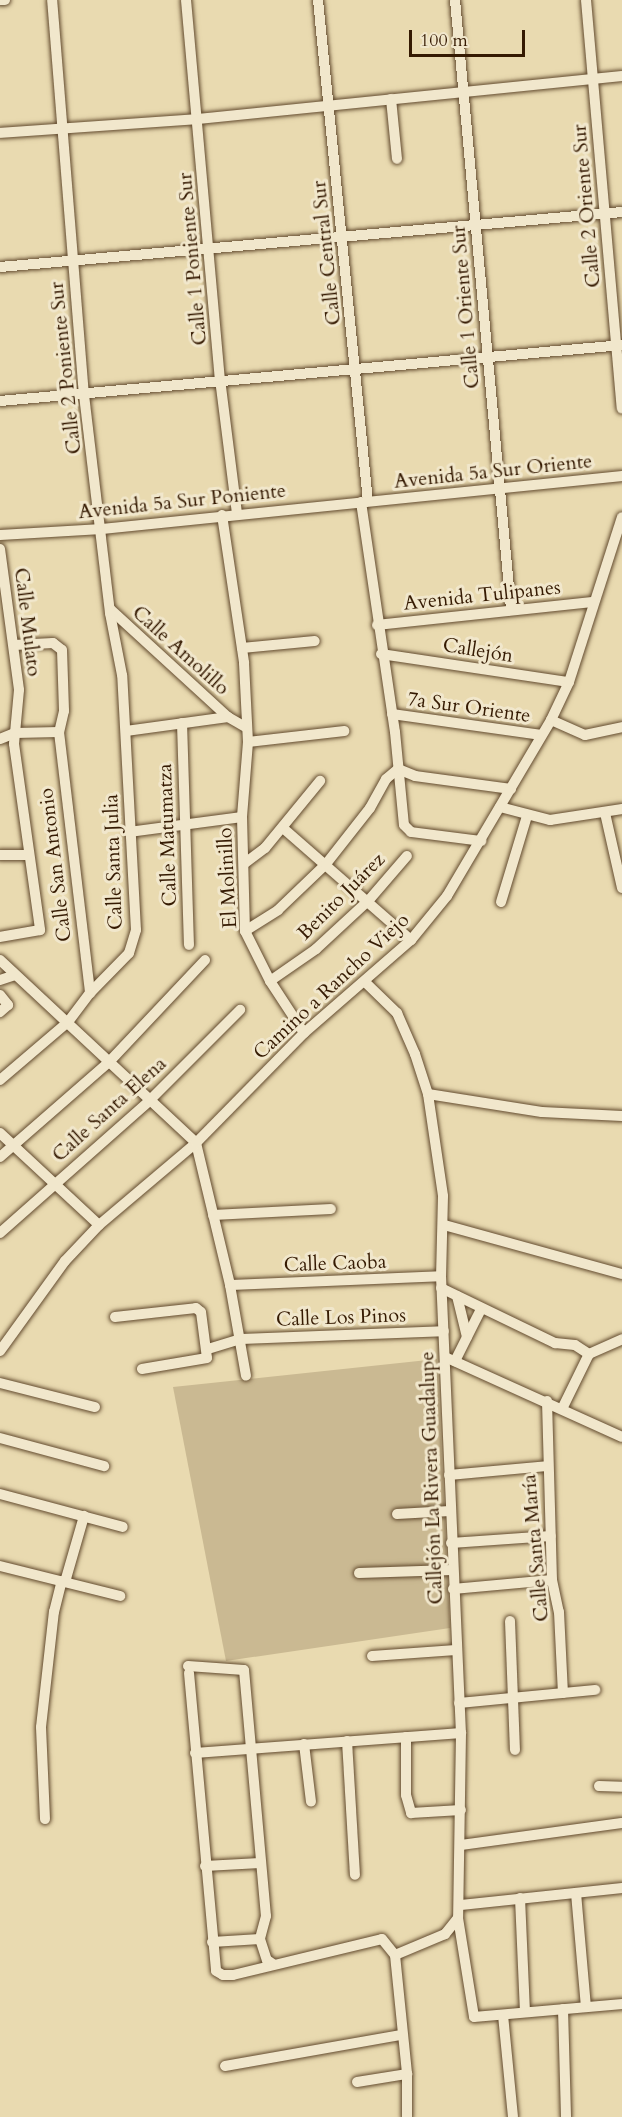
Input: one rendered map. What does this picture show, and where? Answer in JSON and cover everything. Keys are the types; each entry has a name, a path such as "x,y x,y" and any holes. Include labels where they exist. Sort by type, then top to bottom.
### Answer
{"street":[{"path":"0,0 5,0"},
{"name":"Calle 2 Poniente Sur","path":"52,0 71,260 84,396 110,609 122,675 126,731"},
{"name":"Calle 1 Poniente Sur","path":"186,0 220,379 237,514"},
{"name":"Calle Central Sur","path":"318,0 341,237 357,367 364,502 377,625 392,714 406,829 482,841"},
{"name":"Calle 1 Oriente Sur","path":"454,0 511,610"},
{"name":"Calle 2 Oriente Sur","path":"586,0 619,345 622,408"},
{"path":"0,133 198,119 622,76"},
{"path":"391,99 398,159"},
{"path":"0,267 622,212"},
{"path":"0,401 84,396 220,379 619,345"},
{"name":"Avenida 5a Sur Oriente","path":"364,502 622,476"},
{"name":"Avenida 5a Sur Poniente","path":"0,535 102,529 364,502"},
{"name":"El Molinillo","path":"222,516 242,648 248,742 242,817 245,931 270,981 304,1033"},
{"name":"Camino a Rancho Viejo","path":"0,1351 65,1261 99,1225 196,1143 304,1033 411,940 447,896 482,841 551,720 569,682 592,602 622,518"},
{"name":"Calle Mulato","path":"0,549 19,690 15,734 27,855 40,930 0,937"},
{"name":"Avenida Tulipanes","path":"377,625 592,602"},
{"name":"Calle Amolillo","path":"110,609 228,717 247,728"},
{"path":"242,648 315,641"},
{"name":"Calle San Antonio","path":"14,645 59,644 64,711 59,732 90,993"},
{"name":"Callejón","path":"381,654 569,682"},
{"name":"7a Sur Oriente","path":"392,714 542,735"},
{"path":"126,731 228,717"},
{"path":"551,720 585,735 622,727"},
{"name":"Calle Matumatza","path":"182,723 189,945"},
{"name":"Calle Santa Julia","path":"0,1080 68,1022 90,993 129,953 133,943 126,731"},
{"path":"248,742 344,731"},
{"path":"0,739 15,734 59,732"},
{"path":"245,931 278,910 326,864 398,769 415,776 511,789"},
{"path":"245,863 283,828 320,781"},
{"path":"500,807 527,816 550,820 622,809"},
{"path":"604,813 622,888"},
{"path":"501,902 527,816"},
{"path":"129,832 242,817"},
{"path":"283,828 369,900 411,940"},
{"path":"0,855 27,855"},
{"name":"Benito Juárez","path":"270,981 316,950 369,900 407,856"},
{"path":"0,960 196,1143 230,1285 246,1376"},
{"path":"0,1157 109,1062 205,960"},
{"path":"0,980 15,975"},
{"name":"Callejón La Rivera Guadalupe","path":"365,982 397,1013 429,1095 444,1226 441,1282 444,1331 450,1359 450,1511 461,1733 461,1905 458,1918"},
{"path":"0,995 8,1005 0,1012"},
{"name":"Calle Santa Elena","path":"0,1233 149,1101 240,1010"},
{"path":"429,1095 542,1112 622,1116"},
{"path":"0,1133 99,1225"},
{"path":"213,1215 331,1209"},
{"path":"444,1226 622,1274"},
{"path":"441,1282 458,1296 481,1309 555,1343 575,1345 589,1354"},
{"name":"Calle Caoba","path":"230,1285 441,1282"},
{"path":"458,1296 467,1337"},
{"path":"115,1317 196,1308 201,1312 208,1349"},
{"path":"481,1309 467,1337 450,1359 547,1401 622,1437"},
{"name":"Calle Los Pinos","path":"141,1369 202,1361 207,1358 208,1349 240,1339 444,1331"},
{"path":"562,1409 589,1354 622,1339"},
{"path":"0,1383 95,1407"},
{"name":"Calle Santa María","path":"547,1401 547,1466 552,1580 559,1612 564,1693"},
{"path":"0,1438 104,1466"},
{"path":"449,1475 547,1466"},
{"path":"0,1494 123,1527"},
{"path":"397,1514 450,1511"},
{"path":"45,1819 41,1727 54,1612 84,1516"},
{"path":"451,1543 551,1536"},
{"path":"0,1566 120,1596"},
{"path":"359,1573 452,1570"},
{"path":"453,1589 552,1580"},
{"path":"510,1621 516,1698 515,1750"},
{"path":"372,1656 456,1650"},
{"path":"273,1964 267,1960 260,1940 266,1916 249,1748 244,1670 188,1670 216,1971 223,1975 273,1964 382,1940 395,1955 401,2035 407,2074 407,2117"},
{"path":"459,1703 595,1690"},
{"path":"195,1753 461,1733"},
{"path":"406,1737 406,1795 411,1813 461,1810"},
{"path":"347,1741 355,1875"},
{"path":"304,1744 311,1802"},
{"path":"197,1774 200,1756 215,1750"},
{"path":"599,1786 622,1787"},
{"path":"461,1845 622,1823"},
{"path":"205,1866 261,1863"},
{"path":"461,1905 622,1888"},
{"path":"576,1893 586,2007"},
{"path":"520,1899 525,2013"},
{"path":"458,1918 474,2017 622,2004"},
{"path":"395,1955 445,1935 458,1918"},
{"path":"212,1942 260,1940"},
{"path":"563,2009 566,2117"},
{"path":"503,2015 513,2117"},
{"path":"225,2066 401,2035"},
{"path":"357,2082 407,2074"}],"shaded area":[{"path":"437,1359 450,1628 226,1661 173,1387"}]}
